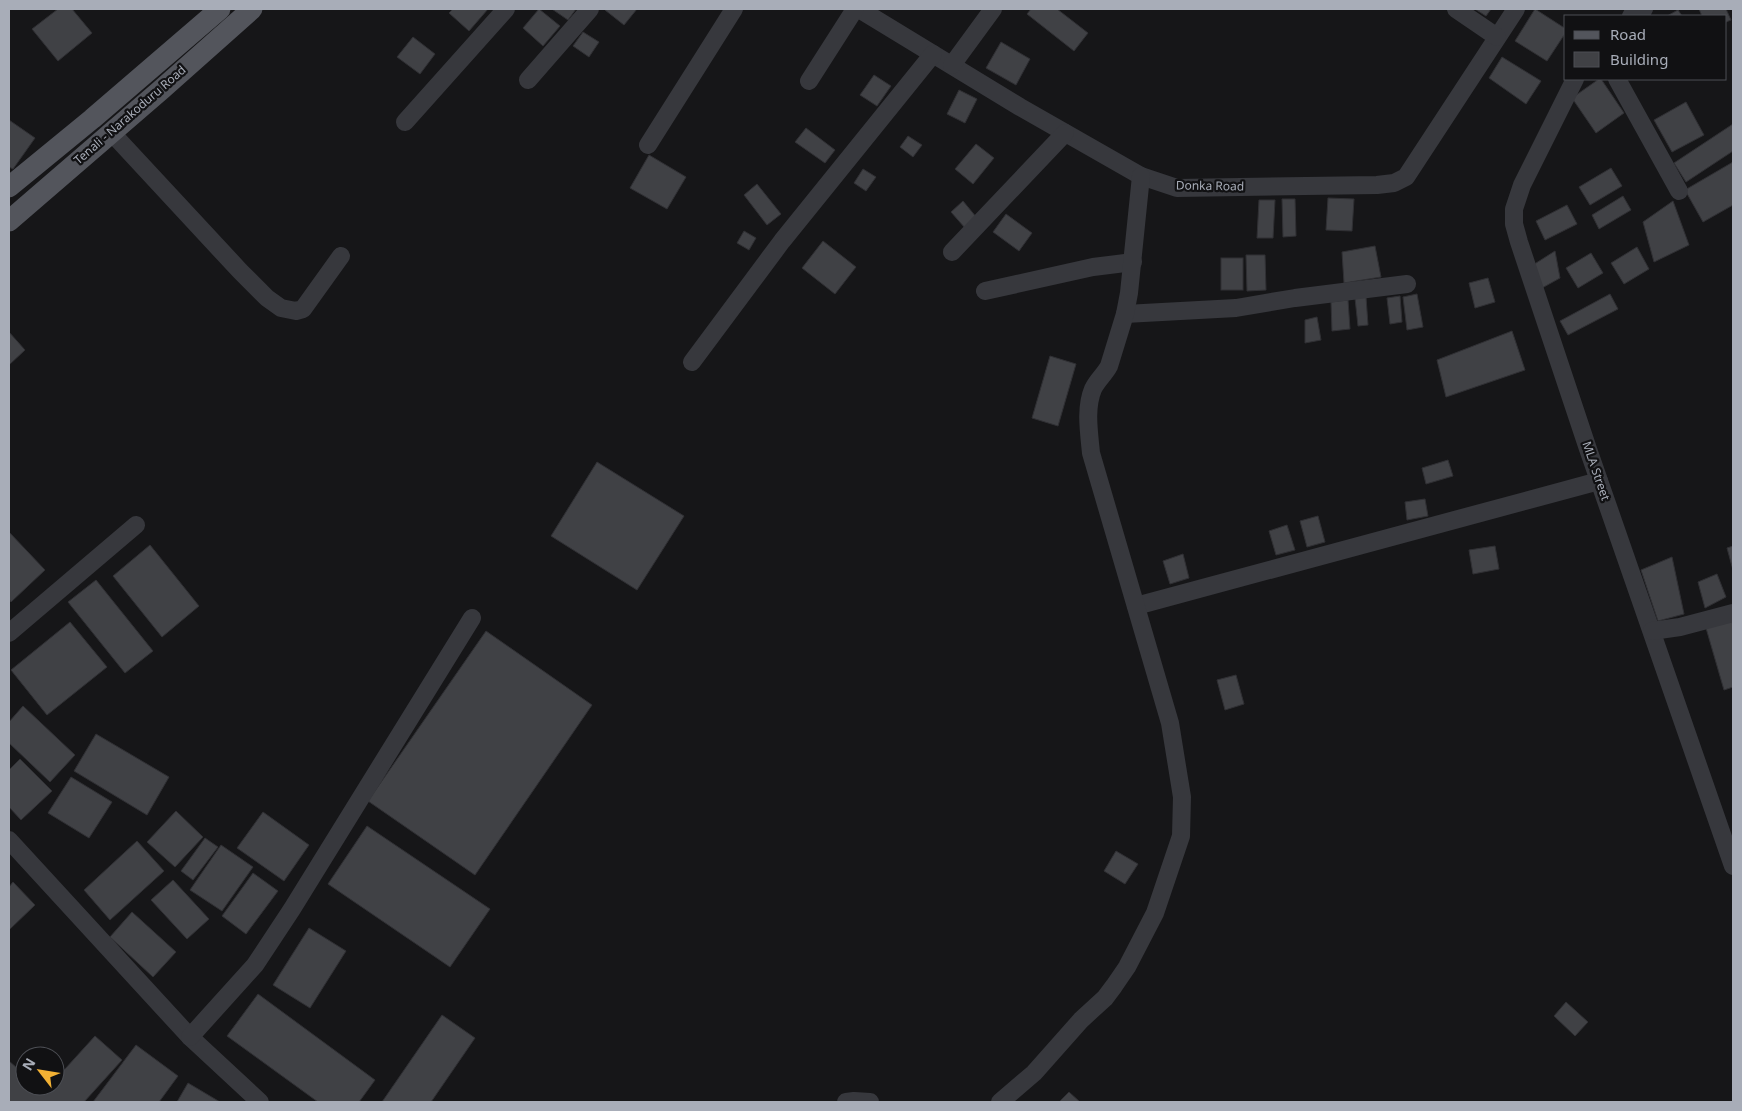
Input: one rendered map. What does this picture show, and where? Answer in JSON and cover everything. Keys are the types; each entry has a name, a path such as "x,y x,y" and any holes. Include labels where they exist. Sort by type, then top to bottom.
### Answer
{"main road":[{"name":"Tenali - Narakoduru Road","path":"11,181 92,119 220,9"},
{"name":"Tenali - Narakoduru Road","path":"9,221 252,9"}],"street":[{"path":"405,122 506,9"},
{"path":"528,80 590,9"},
{"path":"648,145 734,9"},
{"path":"809,81 857,9"},
{"name":"Donka Road","path":"857,9 1141,176 1177,188 1377,185 1394,183 1406,177 1516,9"},
{"path":"952,65 993,9"},
{"path":"1456,9 1497,37"},
{"path":"1633,15 1644,9"},
{"path":"692,362 782,241 933,54"},
{"name":"MLA Street","path":"1574,80 1522,185 1514,209 1514,224 1599,481 1733,866"},
{"path":"1618,80 1679,192"},
{"path":"111,132 240,271 267,298 281,308 296,311 302,309 341,256"},
{"path":"952,252 1065,132"},
{"path":"1000,1102 1034,1073 1081,1020 1105,998 1127,967 1155,913 1181,836 1182,797 1170,723 1091,453 1088,418 1093,388 1109,366 1125,314 1133,262 1141,176"},
{"path":"985,291 1093,268 1133,262"},
{"path":"1125,314 1236,308 1295,298 1407,284"},
{"path":"1136,606 1599,481"},
{"path":"9,633 136,525"},
{"path":"1652,632 1680,627 1733,613"},
{"path":"190,1037 255,966 472,618"},
{"path":"9,840 190,1037 260,1102"},
{"path":"846,1102 870,1102"}],"building":[{"path":"58,9 72,9 92,33 58,61 32,29"},
{"path":"453,9 488,9 469,31 449,13"},
{"path":"539,9 560,26 543,46 523,28"},
{"path":"552,9 576,9 568,20"},
{"path":"606,9 637,9 624,25"},
{"path":"1031,9 1057,9 1088,33 1074,51 1027,14"},
{"path":"1475,9 1491,9 1486,16"},
{"path":"1535,9 1564,28 1564,35 1547,61 1515,41"},
{"path":"1699,9 1726,9 1731,20 1727,22 1727,15 1702,15"},
{"path":"1678,10 1681,15 1669,15"},
{"path":"583,32 599,42 589,57 573,46"},
{"path":"413,37 435,54 420,74 397,57"},
{"path":"1001,42 1030,59 1016,85 986,68"},
{"path":"1502,57 1541,81 1526,104 1489,78"},
{"path":"874,75 891,86 877,106 860,95"},
{"path":"1598,80 1602,80 1624,113 1596,133 1572,98"},
{"path":"959,90 977,99 965,123 947,114"},
{"path":"1686,102 1704,135 1672,152 1654,120"},
{"path":"9,120 35,138 13,169 9,167"},
{"path":"1733,124 1733,151 1686,182 1674,163"},
{"path":"806,128 835,150 825,163 795,142"},
{"path":"908,136 922,145 913,157 900,147"},
{"path":"976,144 994,158 973,184 955,169"},
{"path":"649,155 686,177 667,209 630,188"},
{"path":"1733,162 1733,205 1703,222 1685,190"},
{"path":"1611,168 1622,186 1590,205 1579,187"},
{"path":"863,169 876,177 866,191 854,183"},
{"path":"757,184 781,214 767,225 744,195"},
{"path":"1623,196 1631,210 1599,229 1592,215"},
{"path":"1328,198 1354,199 1352,231 1326,230"},
{"path":"1282,199 1295,199 1296,236 1283,237"},
{"path":"1259,200 1275,200 1273,238 1257,238"},
{"path":"963,201 977,218 965,228 951,212"},
{"path":"1673,201 1689,245 1654,262 1643,222"},
{"path":"1567,205 1577,224 1545,240 1536,221"},
{"path":"1006,214 1032,233 1019,251 993,232"},
{"path":"744,231 756,238 749,250 737,243"},
{"path":"823,241 856,267 835,294 802,268"},
{"path":"1375,246 1381,277 1344,283 1342,252"},
{"path":"1637,247 1649,269 1624,284 1611,263"},
{"path":"1555,251 1560,278 1542,288 1533,265"},
{"path":"1591,253 1603,273 1578,288 1566,268"},
{"path":"1246,255 1265,255 1266,290 1247,291"},
{"path":"1221,258 1243,258 1243,290 1221,290"},
{"path":"1488,278 1495,302 1475,308 1469,283"},
{"path":"1417,294 1423,327 1407,330 1403,297"},
{"path":"1610,294 1618,309 1568,335 1560,321"},
{"path":"1400,296 1402,322 1390,324 1387,298"},
{"path":"1366,297 1368,325 1358,326 1355,298"},
{"path":"1348,300 1350,329 1332,331 1331,302"},
{"path":"1317,317 1321,340 1305,343 1305,320"},
{"path":"1512,331 1525,370 1446,397 1437,360"},
{"path":"9,332 25,350 9,365"},
{"path":"1050,356 1076,364 1058,426 1032,418"},
{"path":"1448,460 1453,476 1426,484 1422,468"},
{"path":"597,462 684,516 637,590 551,536"},
{"path":"1425,499 1428,516 1407,520 1405,502"},
{"path":"1318,516 1325,542 1307,547 1300,521"},
{"path":"1287,525 1295,550 1276,555 1269,531"},
{"path":"9,532 45,570 11,602 9,599"},
{"path":"150,545 199,606 162,637 113,576"},
{"path":"1495,546 1499,569 1473,574 1469,550"},
{"path":"1733,546 1733,570 1727,548"},
{"path":"1183,554 1189,578 1170,584 1163,561"},
{"path":"1672,557 1684,614 1658,621 1641,570"},
{"path":"1717,574 1726,597 1705,608 1698,582"},
{"path":"96,580 153,651 125,673 68,602"},
{"path":"1732,621 1733,687 1724,690 1706,628"},
{"path":"70,622 107,667 47,715 11,670"},
{"path":"486,631 592,705 475,875 368,801"},
{"path":"1236,675 1244,704 1225,710 1217,680"},
{"path":"23,706 75,755 50,782 9,743 9,722"},
{"path":"96,734 169,777 147,815 74,771"},
{"path":"20,759 52,791 21,820 9,807 9,770"},
{"path":"71,777 112,802 89,838 48,813"},
{"path":"176,811 203,837 175,867 147,842"},
{"path":"263,812 309,845 284,881 237,848"},
{"path":"367,826 490,909 450,967 328,884"},
{"path":"205,838 218,847 193,880 181,871"},
{"path":"137,841 164,871 110,920 84,890"},
{"path":"221,845 253,867 222,911 190,890"},
{"path":"1116,851 1138,864 1125,884 1104,871"},
{"path":"253,873 278,891 246,934 222,916"},
{"path":"173,880 209,919 187,939 151,900"},
{"path":"13,882 35,905 9,930 9,887"},
{"path":"132,912 176,952 153,977 110,937"},
{"path":"309,928 346,951 310,1008 273,985"},
{"path":"258,994 375,1080 359,1102 318,1102 227,1036"},
{"path":"1566,1002 1588,1022 1575,1036 1554,1016"},
{"path":"442,1015 475,1038 431,1102 382,1102"},
{"path":"95,1036 122,1060 84,1102 9,1102 9,1061 15,1066 15,1096 65,1096 65,1069"},
{"path":"136,1045 178,1076 159,1102 93,1102"},
{"path":"188,1083 220,1102 177,1102"},
{"path":"1069,1092 1080,1102 1059,1102"}]}
